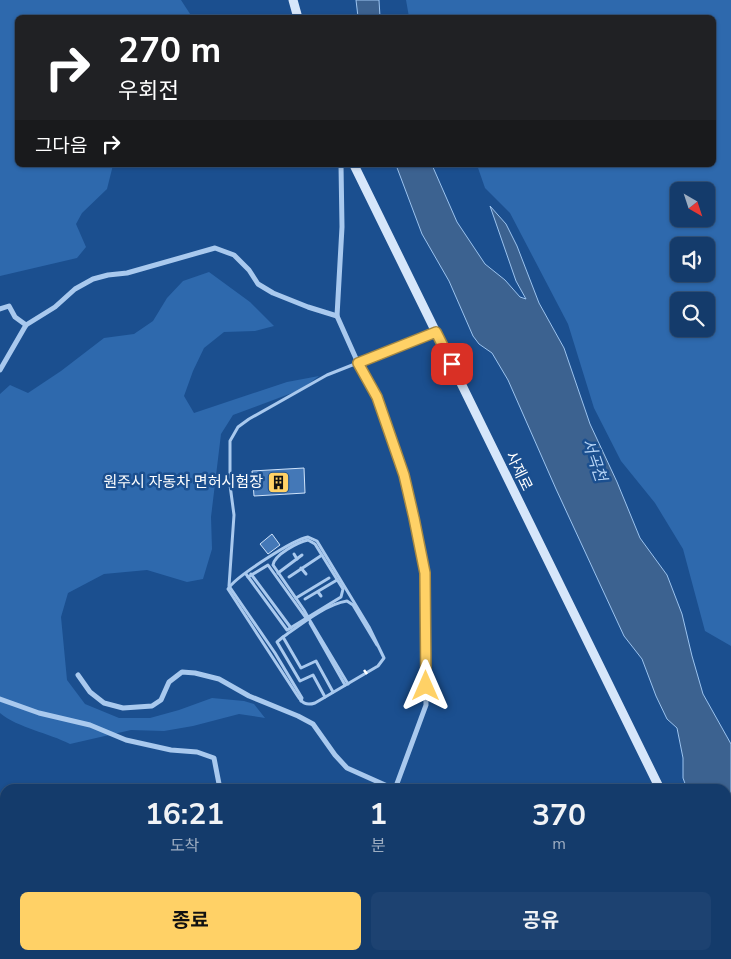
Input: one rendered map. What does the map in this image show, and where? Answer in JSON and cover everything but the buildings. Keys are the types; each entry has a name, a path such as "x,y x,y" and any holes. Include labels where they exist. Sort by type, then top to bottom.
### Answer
{"street":[{"path":"293,0 297,15"},
{"path":"341,167 342,227 337,316 358,363 377,397 404,475 425,573 426,705 396,784"},
{"name":"사제로","path":"355,167 658,784"},
{"path":"0,370 26,326 55,307 75,289 93,279 108,274 127,273 215,248 234,255 249,270 258,284 273,293 308,308 337,316"},
{"path":"0,309 9,306 15,317 26,326"},
{"path":"78,675 90,692 104,703 123,708 152,706 161,700 170,682 182,672 219,679 249,696 313,724 334,755 348,768 383,784"},
{"path":"0,699 39,713 90,724 126,740 171,750 197,752 214,758 219,784"}],"lane":[{"path":"325,697 313,674 300,682 277,642 308,618 344,601 351,602 382,658 376,665 325,697 312,704 301,701 229,587 234,515 230,485 230,440 238,427 249,419 327,375 436,332"},
{"path":"229,587 301,538 312,538 317,541 384,654 380,664 346,684"},
{"path":"248,574 291,628 308,618 341,597 343,589 314,543 303,541 274,560 272,565 296,598 308,618 346,684"},
{"path":"294,554 297,558"},
{"path":"278,573 302,555"},
{"path":"289,577 322,555"},
{"path":"248,574 268,565 308,618"},
{"path":"301,568 306,574"},
{"path":"296,598 320,581 329,578"},
{"path":"305,599 337,580"},
{"path":"318,592 321,596"},
{"path":"283,637 301,668 316,661 333,692"}],"shaded area":[{"path":"0,0 181,0 191,15 15,15 15,167 112,167 107,189 82,213 76,224 86,247 77,258 0,276"},
{"path":"406,0 731,0 731,646 705,631 683,549 655,503 621,461 594,408 568,324 510,213 485,188 478,167 716,167 716,15 409,15"},
{"path":"209,272 250,302 274,326 255,331 224,332 204,348 184,396 194,413 287,382 319,376 300,390 233,415 221,434 211,517 212,549 203,579 187,582 147,570 104,574 68,593 61,617 67,680 85,704 119,718 150,718 212,698 244,701 254,704 265,718 239,714 193,726 164,731 131,730 70,744 16,723 0,713 0,394 10,385 28,393 61,371 104,338 134,334 153,321 167,298 183,281"}],"water":[{"path":"356,0 379,0 380,15 358,15"},
{"name":"서곡천","path":"397,167 433,167 457,222 485,264 505,280 520,297 526,299 516,281 490,206 506,224 517,246 539,303 564,348 590,424 640,538 667,575 682,614 703,694 731,744 731,784 685,784 683,778 683,758 677,728 667,719 642,659 624,636 508,380 492,353 479,344 473,336 449,281 422,234"}],"railway":[{"path":"364,670 367,674"}],"place":[{"name":"원주시 자동차 면허시험장","path":"279,482"}],"route":[{"path":"426,686 425,573 414,518 404,475 377,397 358,363 436,332 452,364"}]}
